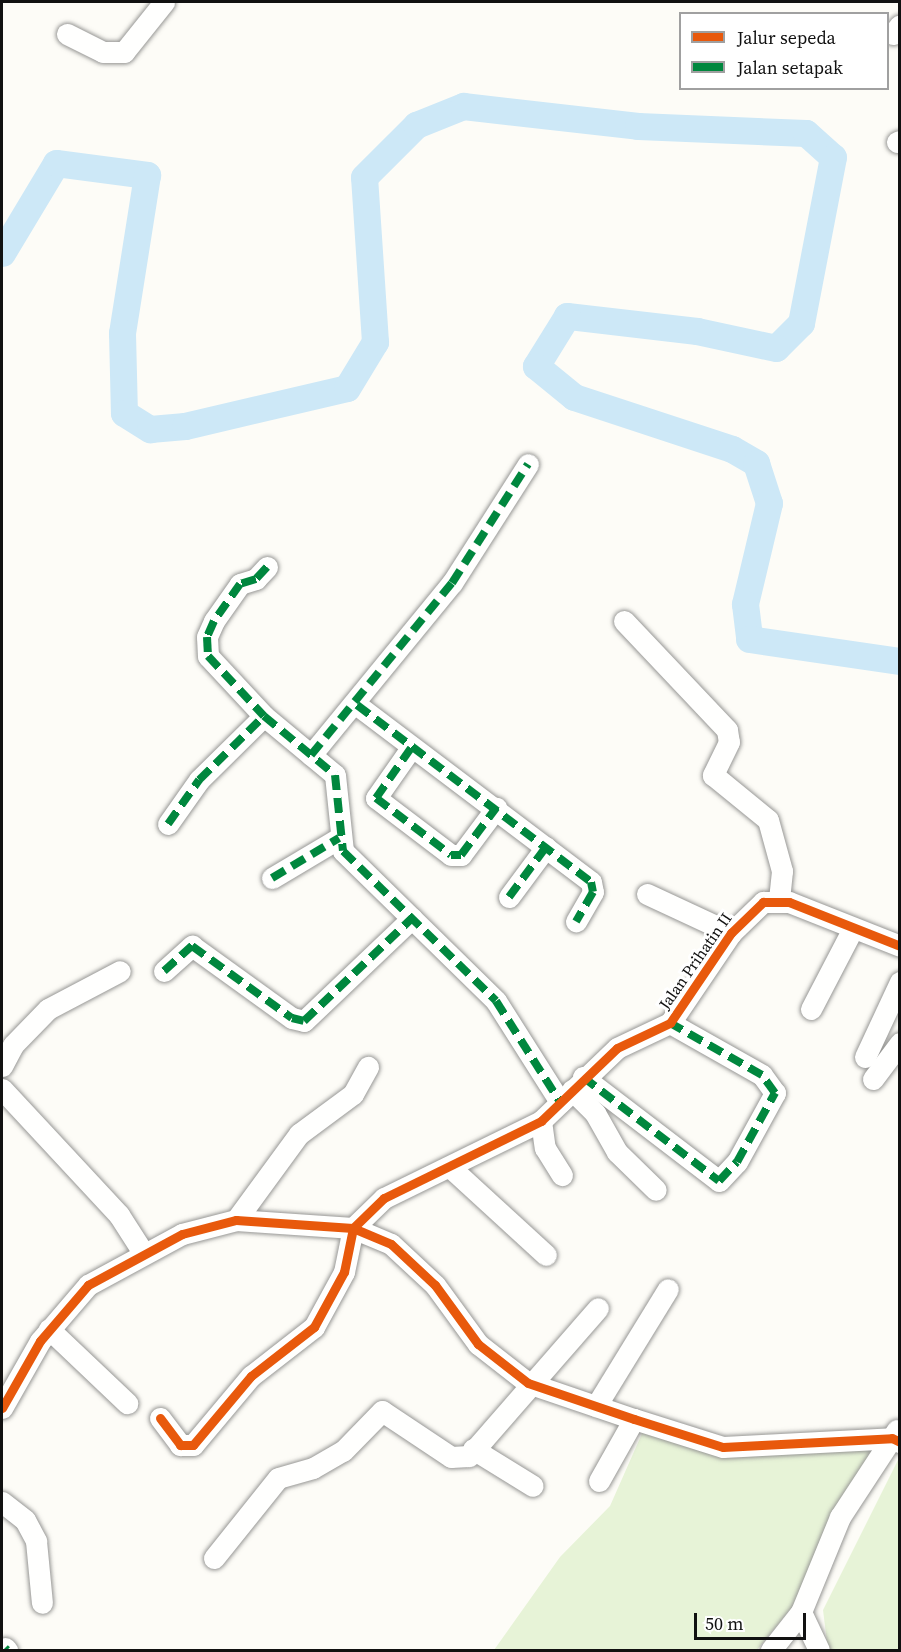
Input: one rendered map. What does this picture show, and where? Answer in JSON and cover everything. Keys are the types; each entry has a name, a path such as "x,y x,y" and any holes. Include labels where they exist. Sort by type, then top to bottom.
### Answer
{"street":[{"path":"67,34 103,52 124,52 164,2"},
{"path":"311,755 357,705 388,658 468,560 528,465"},
{"path":"267,567 237,588 210,627 206,644 216,669 264,716 335,775 339,785 339,838 350,860 496,1001 572,1090 595,1113 617,1152 656,1190"},
{"path":"624,621 727,730 729,742 713,776 768,820 782,871 779,900 851,932 900,958"},
{"path":"357,705 411,748 496,808 593,884 576,921"},
{"path":"168,824 199,780 264,716"},
{"path":"411,748 376,798 451,855 461,855 496,808"},
{"path":"272,878 339,838"},
{"path":"509,897 546,847"},
{"path":"647,894 731,933"},
{"name":"Jalan Prihatin II","path":"353,1228 394,1191 450,1167 540,1121 627,1040 670,1023 731,933 763,902 779,900"},
{"path":"164,971 192,946 292,1018 304,1021 412,918"},
{"path":"851,932 900,946"},
{"path":"811,1009 851,932"},
{"path":"2,1066 14,1045 48,1009 120,971"},
{"path":"865,1057 900,982"},
{"path":"572,1090 719,1181 737,1162 775,1093 762,1075 670,1023"},
{"path":"873,1078 900,1043"},
{"path":"236,1220 299,1134 353,1094 368,1067"},
{"path":"2,1089 119,1215 144,1254"},
{"path":"540,1121 545,1148 562,1175"},
{"path":"450,1167 546,1255"},
{"path":"3,1396 49,1329 88,1286 144,1254 215,1221 236,1220 353,1228 399,1249 435,1285 478,1344 528,1383 634,1419 723,1447 897,1435"},
{"path":"160,1418 180,1445 194,1445 251,1376 314,1327 344,1272 353,1228"},
{"path":"596,1406 668,1289"},
{"path":"214,1558 278,1478 314,1468 343,1451 382,1411 451,1457 465,1458 528,1383 598,1308"},
{"path":"49,1329 127,1403"},
{"path":"599,1481 634,1419"},
{"path":"771,1650 801,1612 840,1517 897,1435"},
{"path":"473,1449 533,1486"},
{"path":"2,1502 25,1520 36,1541 42,1603"},
{"path":"801,1612 819,1650"}],"green space":[{"path":"644,1429 743,1452 876,1445 792,1607 757,1650 494,1650 560,1557 610,1506"},
{"path":"899,1458 899,1650 828,1650 823,1610"}],"waterway":[{"path":"2,253 56,163 147,175 122,333 124,413 150,429 185,426 347,388 375,342 364,177 416,125 463,106 638,126 806,133 833,157 801,323 776,348 697,331 567,316 536,366 574,397 732,449 756,463 769,503 745,604 749,639 900,661"}],"marked path":[{"path":"311,755 452,583 528,464"},
{"path":"267,567 256,579 240,584 214,621 207,637 208,656 264,716 335,775 343,851 496,1001 560,1102"},
{"path":"357,705 591,882 593,892 576,921"},
{"path":"168,824 199,780 264,716"},
{"path":"411,748 376,798 451,855 461,855 496,808"},
{"path":"272,878 339,838"},
{"path":"509,897 546,847"},
{"path":"164,971 192,946 292,1018 304,1021 412,918"},
{"path":"583,1077 719,1181 737,1162 775,1093 762,1075 670,1023"}],"cycle path":[{"path":"160,1418 180,1445 193,1445 251,1376 314,1327 344,1272 353,1228 384,1198 541,1121 617,1048 670,1023 731,933 763,902 789,902 900,946"},
{"path":"2,1408 40,1341 88,1285 182,1234 236,1220 353,1228 391,1244 435,1285 478,1344 528,1383 634,1419 723,1447 892,1438 900,1442"}]}
